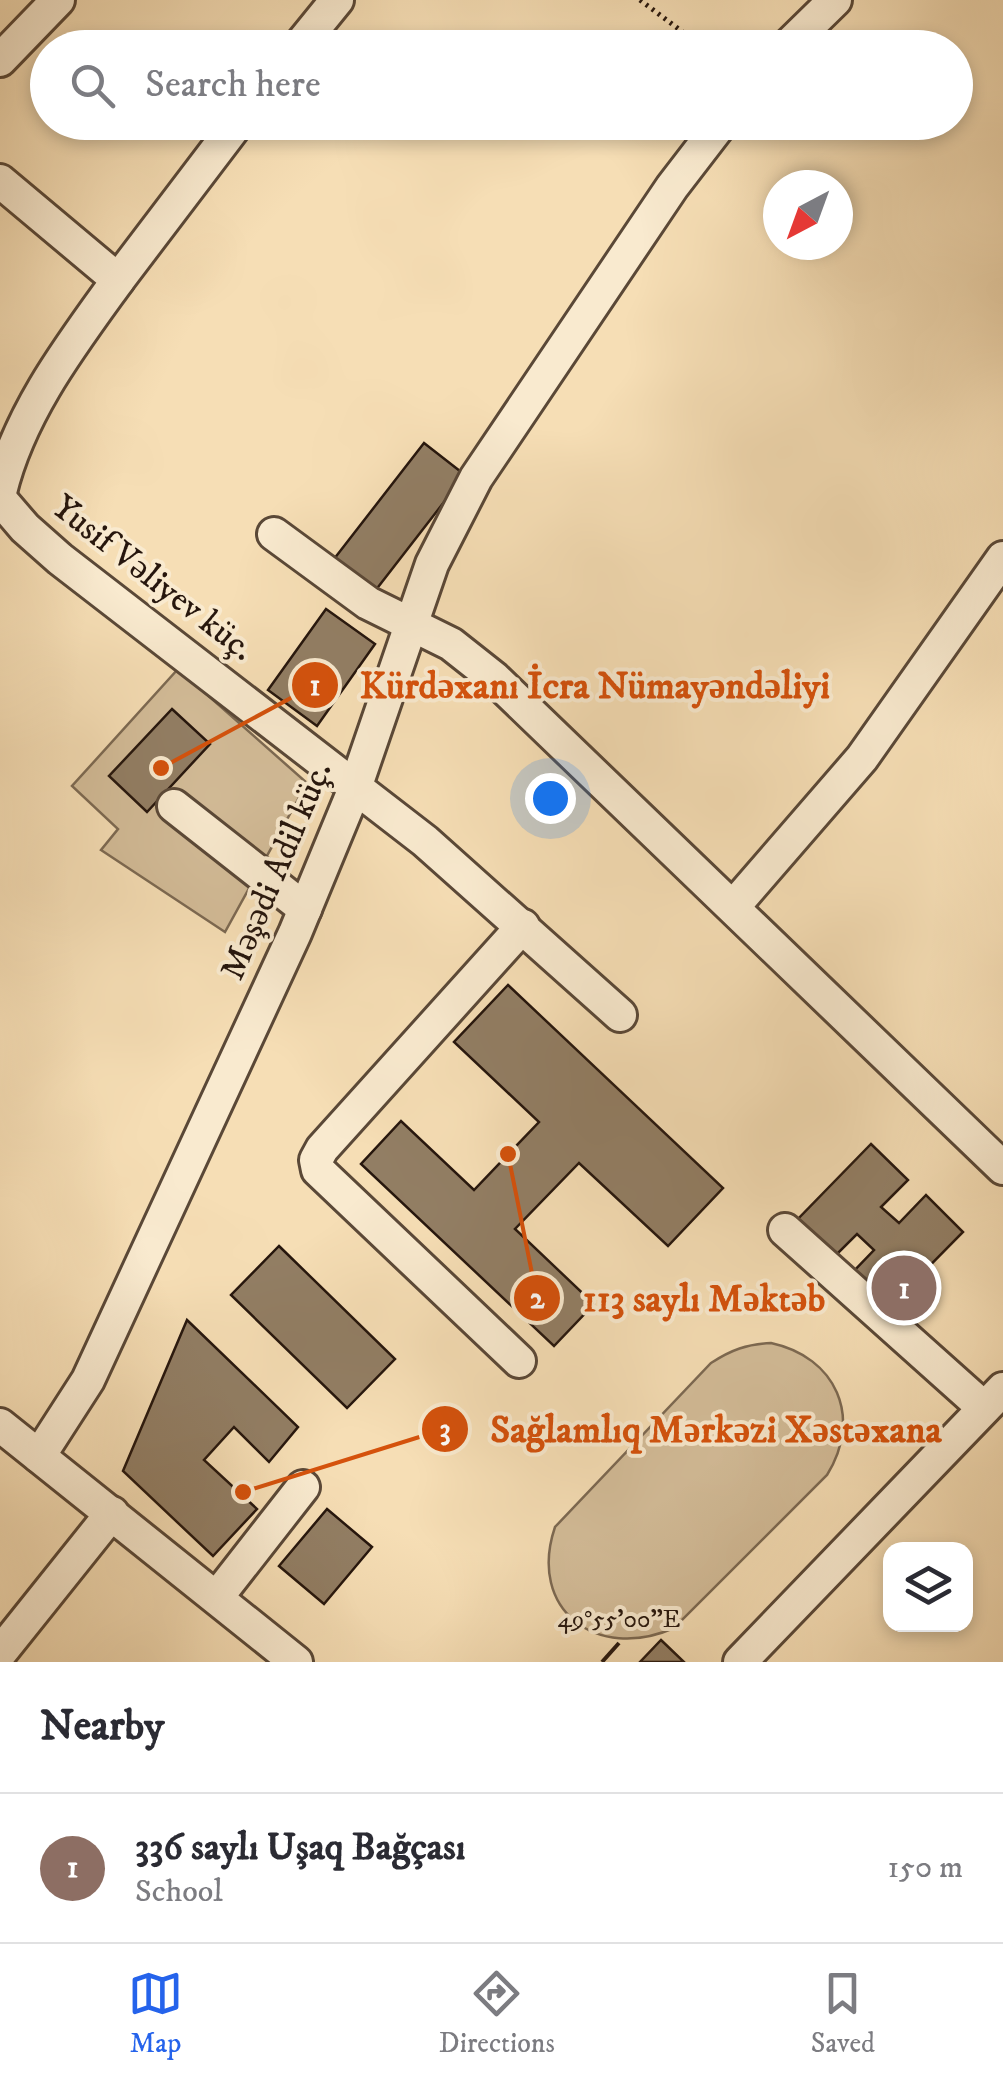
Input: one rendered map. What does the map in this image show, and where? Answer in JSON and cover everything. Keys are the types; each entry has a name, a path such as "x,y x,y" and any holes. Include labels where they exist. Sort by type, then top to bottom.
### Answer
{"street":[{"path":"0,60 58,0"},
{"path":"313,30 337,0"},
{"path":"804,30 834,0"},
{"path":"0,496 17,439 38,400 118,280 224,140"},
{"name":"Məşədi Adil küç.","path":"39,1456 88,1380 305,909 355,788 432,564 476,478 672,187 708,140"},
{"path":"0,181 118,280"},
{"name":"Yusif Vəliyev küç.","path":"0,496 25,528 60,558 425,841 620,1015"},
{"path":"274,534 368,602 451,644 494,678 1003,1168"},
{"path":"733,907 862,758 1003,558"},
{"path":"174,806 305,909"},
{"path":"520,1361 318,1170 316,1160 523,926"},
{"path":"740,1662 994,1398 784,1230"},
{"path":"0,1426 216,1597 261,1651 296,1662"},
{"path":"216,1597 304,1488"},
{"path":"0,1653 112,1512"}],"path":[{"path":"640,0 680,30"}],"shaded area":[{"path":"178,669 307,783 225,932 101,850 118,829 72,786"},
{"path":"771,1343 812,1361 837,1392 843,1432 827,1475 674,1628 646,1637 619,1638 595,1633 575,1621 560,1604 551,1583 549,1557 555,1527 711,1363 740,1348"}],"building":[{"path":"424,443 465,475 375,591 334,559"},
{"path":"326,609 375,644 317,726 268,690"},
{"path":"172,709 210,744 147,812 109,776"},
{"path":"508,985 723,1188 668,1246 579,1163 515,1229 594,1304 554,1346 361,1164 401,1121 474,1190 539,1122 454,1042"},
{"path":"871,1144 908,1180 881,1207 899,1223 926,1195 963,1232 887,1309 851,1274 874,1250 857,1234 833,1258 796,1221"},
{"path":"279,1246 395,1359 347,1408 231,1295"},
{"path":"187,1320 298,1427 269,1462 234,1427 204,1460 257,1509 213,1556 123,1471"},
{"path":"327,1509 372,1547 324,1604 279,1566"},
{"path":"661,1640 684,1662 640,1662"}],"place":[{"name":"Kürdəxanı İcra Nümayəndəliyi","path":"161,768"},
{"name":"113 saylı Məktəb","path":"508,1154"},
{"name":"336 saylı Uşaq Bağçası","path":"904,1288"},
{"name":"Sağlamlıq Mərkəzi Xəstəxana","path":"243,1492"}]}
